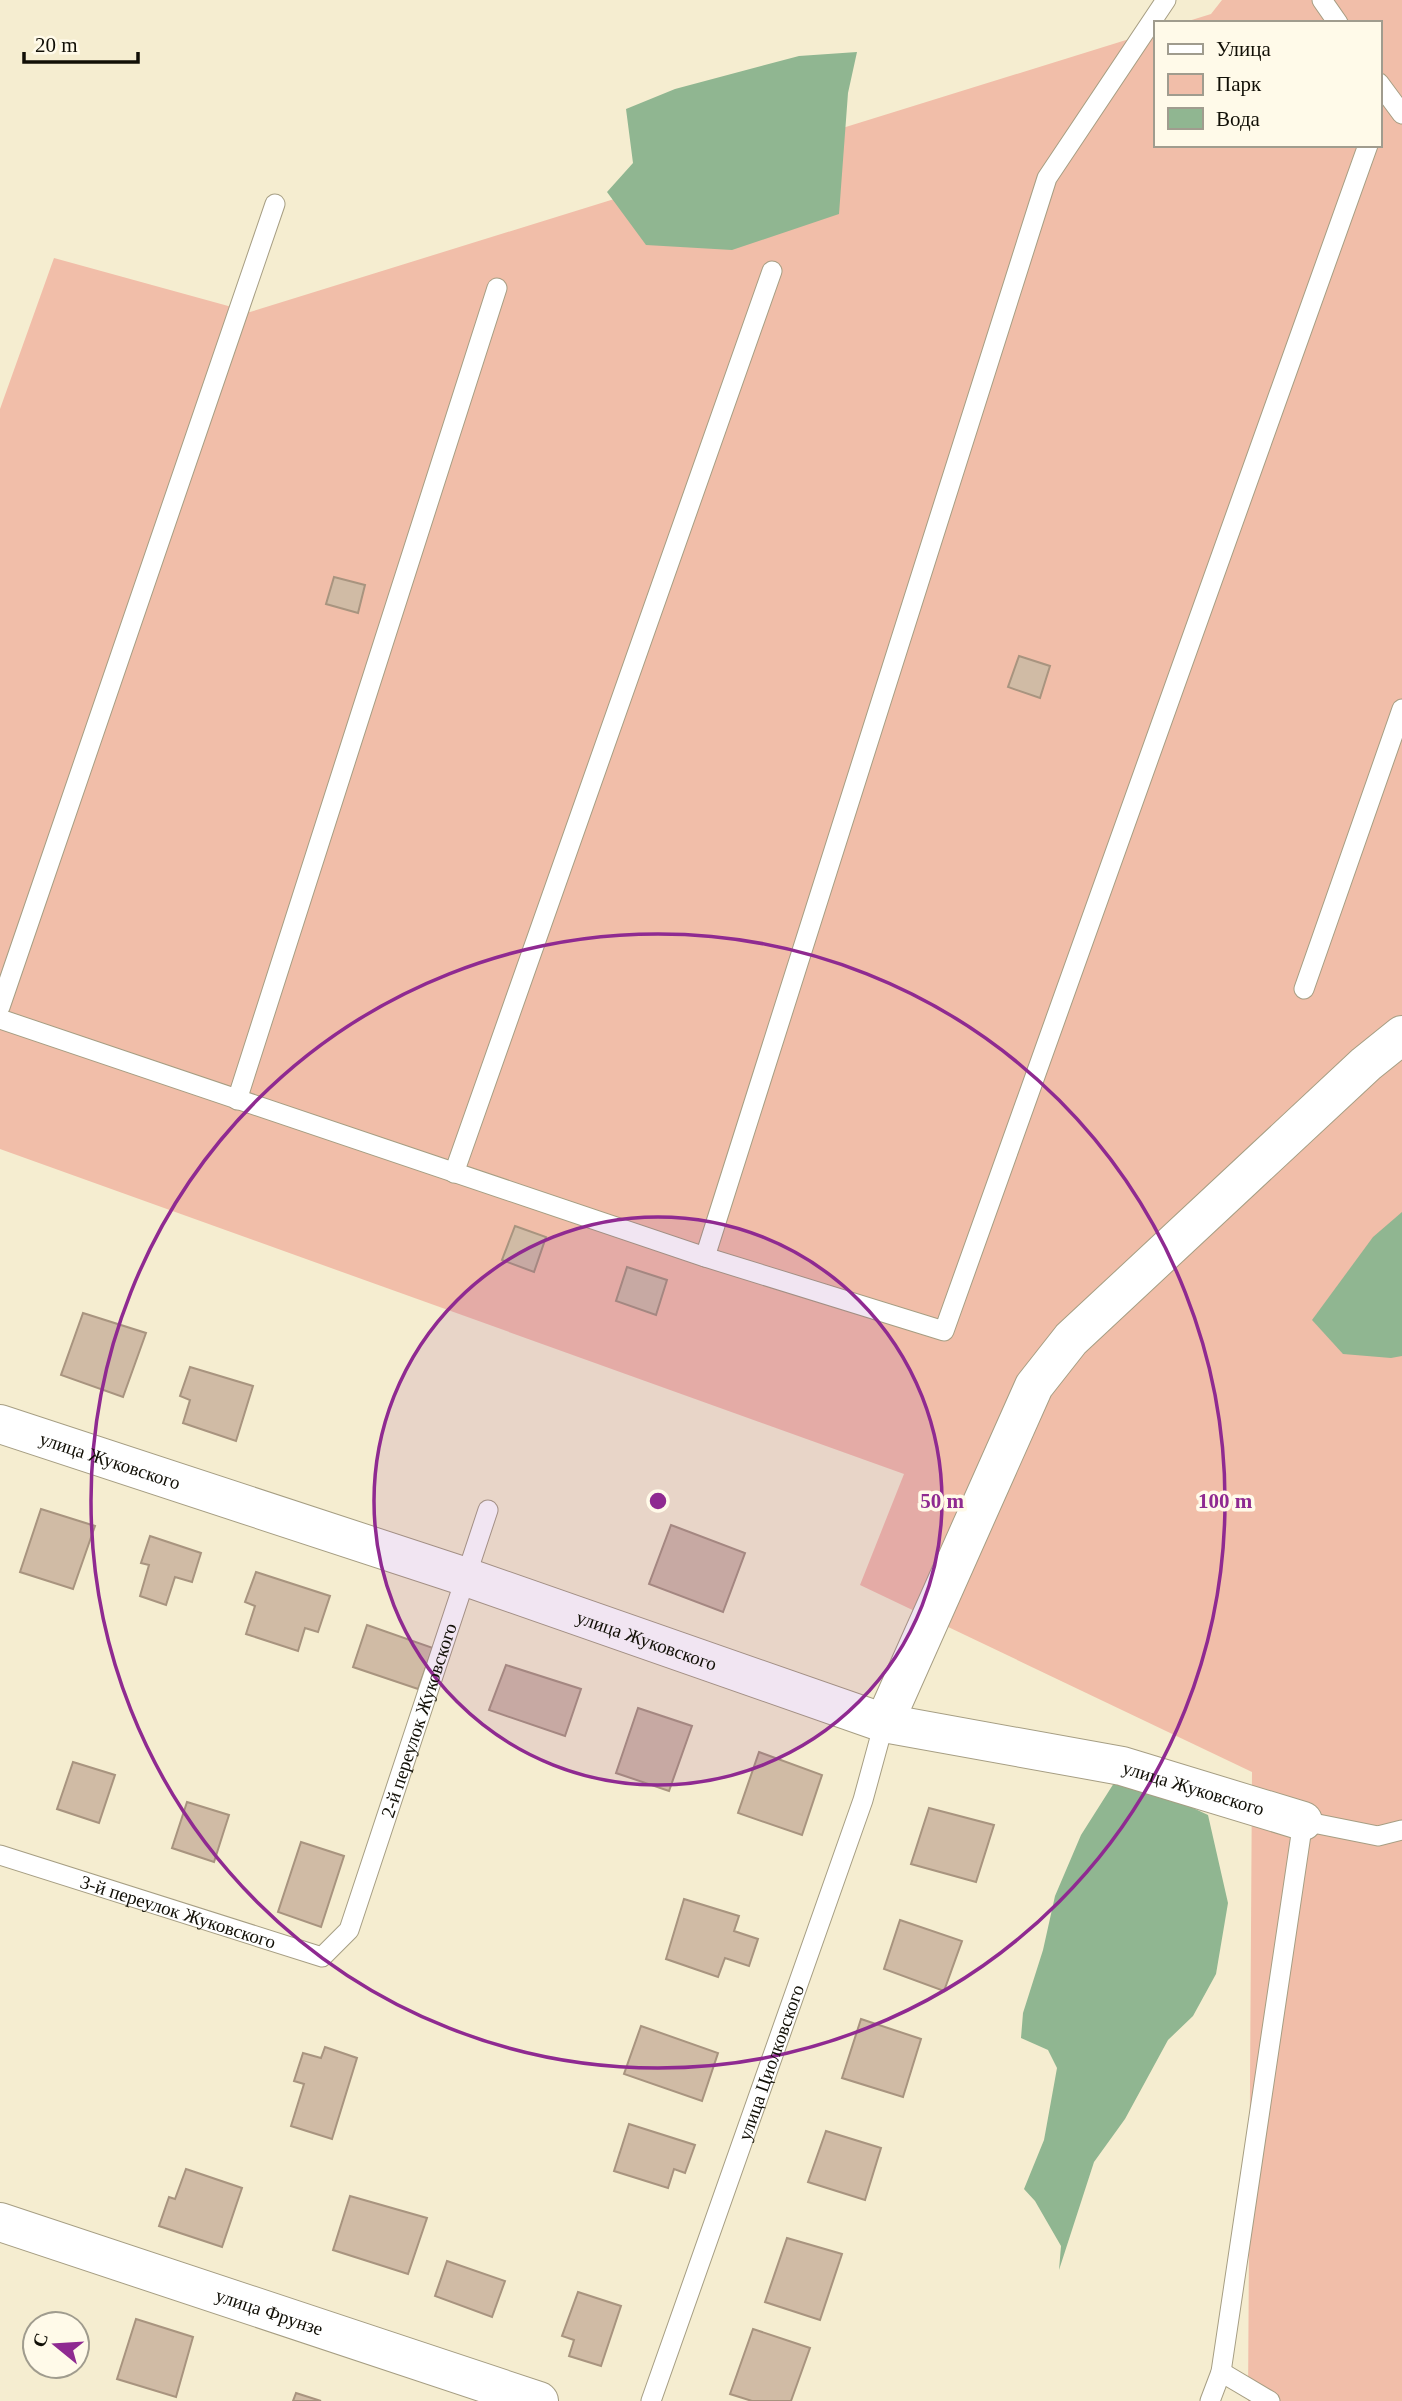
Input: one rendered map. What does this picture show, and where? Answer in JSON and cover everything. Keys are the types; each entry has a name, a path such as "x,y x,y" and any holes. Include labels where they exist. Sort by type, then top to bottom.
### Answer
{"street":[{"path":"884,1723 1034,1386 1071,1339 1366,1064 1402,1035"},
{"name":"улица Жуковского","path":"0,1424 466,1577 884,1723 1122,1766 1303,1821"},
{"name":"улица Фрунзе","path":"0,2222 539,2401"}],"lane":[{"path":"705,1257 1047,178 1166,0"},
{"path":"1322,0 1337,21"},
{"path":"1383,88 1402,114"},
{"path":"0,1019 705,1257 944,1331 1367,147"},
{"path":"0,1007 275,204"},
{"path":"454,1173 772,271"},
{"path":"237,1100 497,288"},
{"path":"1304,989 1402,709"},
{"name":"2-й переулок Жуковского","path":"349,1930 488,1510"},
{"name":"улица Циолковского","path":"651,2401 863,1800 884,1723"},
{"path":"1210,2401 1221,2372 1303,1821 1378,1836 1402,1830"},
{"name":"3-й переулок Жуковского","path":"0,1855 322,1957 349,1930"},
{"path":"1221,2372 1270,2401"}],"green space":[{"path":"1222,0 1402,0 1402,2401 1248,2401 1252,1772 860,1585 904,1474 0,1149 0,409 54,258 250,312 1154,31 1154,147 1381,147 1381,21 1188,21 1211,14"}],"water":[{"path":"857,52 848,93 839,214 732,250 646,245 607,192 633,163 626,109 675,89 799,56"},
{"path":"1402,1212 1402,1356 1391,1358 1343,1354 1312,1320 1373,1237"},
{"path":"1114,1783 1142,1784 1208,1815 1228,1903 1216,1974 1193,2016 1168,2040 1125,2119 1094,2162 1059,2270 1061,2246 1035,2201 1024,2189 1044,2140 1057,2068 1048,2050 1021,2038 1023,2013 1043,1950 1055,1896 1081,1835"}],"building":[{"path":"334,577 365,585 358,613 326,604"},
{"path":"1019,656 1050,666 1040,698 1008,687"},
{"path":"515,1226 546,1237 534,1272 502,1260"},
{"path":"627,1267 667,1280 656,1315 616,1301"},
{"path":"83,1313 146,1333 123,1397 61,1375"},
{"path":"190,1367 253,1386 236,1441 183,1423 190,1400 180,1396"},
{"path":"41,1509 95,1526 73,1589 20,1572"},
{"path":"671,1525 745,1553 723,1612 649,1584"},
{"path":"150,1536 201,1553 192,1582 175,1577 166,1605 140,1596 149,1565 141,1563"},
{"path":"256,1572 330,1596 318,1632 305,1628 298,1651 246,1634 255,1606 245,1602"},
{"path":"367,1625 433,1648 418,1689 353,1667"},
{"path":"506,1665 581,1689 565,1736 489,1710"},
{"path":"638,1708 692,1726 669,1791 616,1773"},
{"path":"759,1752 822,1775 802,1835 738,1813"},
{"path":"73,1762 115,1775 99,1823 57,1809"},
{"path":"187,1802 229,1815 214,1862 172,1848"},
{"path":"929,1808 994,1825 976,1882 911,1864"},
{"path":"301,1842 344,1856 321,1927 278,1912"},
{"path":"684,1899 739,1916 734,1931 758,1939 749,1966 725,1958 718,1977 666,1959"},
{"path":"900,1920 962,1941 944,1991 884,1969"},
{"path":"861,2019 921,2039 903,2097 842,2078"},
{"path":"641,2026 718,2053 702,2101 624,2074"},
{"path":"325,2047 357,2058 332,2139 291,2126 304,2084 294,2081 303,2053 321,2058"},
{"path":"629,2124 695,2145 685,2173 674,2169 668,2188 614,2171"},
{"path":"826,2131 881,2148 865,2200 808,2182"},
{"path":"186,2169 242,2188 222,2247 159,2226 169,2197 175,2199"},
{"path":"350,2196 427,2218 408,2274 333,2250"},
{"path":"787,2238 842,2254 820,2320 765,2302"},
{"path":"447,2261 505,2281 492,2317 435,2296"},
{"path":"578,2292 621,2306 601,2366 569,2356 574,2340 562,2336"},
{"path":"136,2319 193,2337 176,2397 117,2379"},
{"path":"753,2329 810,2348 791,2401 752,2401 730,2394"},
{"path":"296,2393 321,2401 293,2401"}]}
